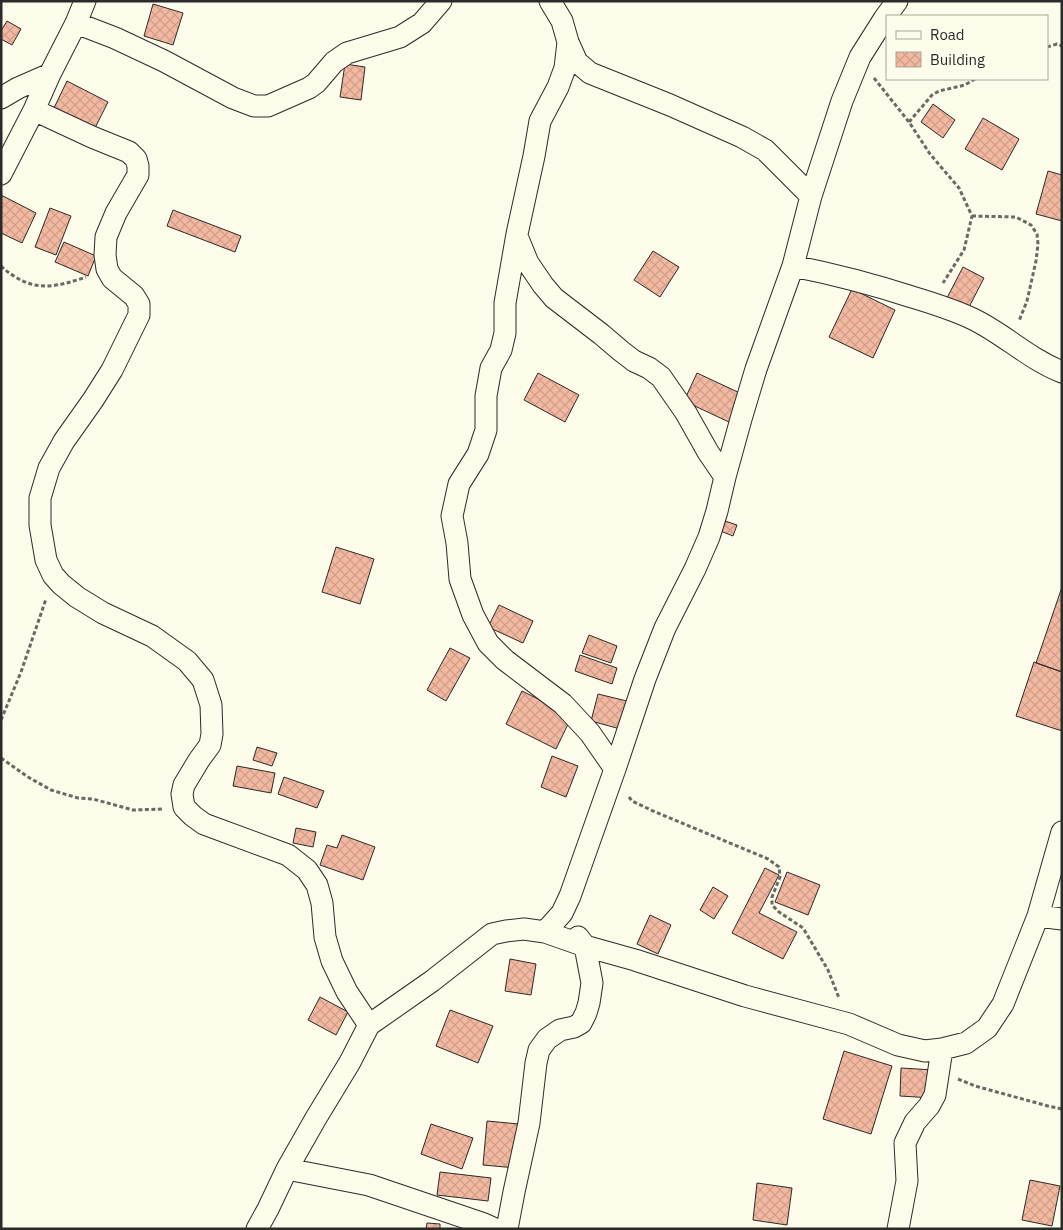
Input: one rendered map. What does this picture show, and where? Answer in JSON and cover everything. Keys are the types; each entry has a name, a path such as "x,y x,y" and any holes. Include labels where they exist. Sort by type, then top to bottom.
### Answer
{"street":[{"path":"1,174 37,104 85,1"},
{"path":"76,23 156,57 234,98 254,106 268,106 309,88 316,83 334,62 347,53 400,37 422,23 441,1"},
{"path":"550,1 562,21 568,42 577,62 590,73 670,105 742,137 765,150 811,196"},
{"path":"887,15 897,1"},
{"path":"545,932 562,913 570,896 665,628 709,537 756,369 793,266 811,196 842,101 860,58 886,16"},
{"path":"568,42 565,68 558,87 540,121 505,303 505,333 501,350 491,368 486,396 486,430 478,454 459,484 452,516 457,543 460,579 473,615 488,643 505,660 563,704 590,732 615,769"},
{"path":"7,88 50,74"},
{"path":"7,88 92,137 128,152 136,159 138,166 138,175 116,213 106,237 105,255 107,269 112,278 134,296 139,304 139,315 112,370 64,441 49,468 40,498 40,525 46,560 53,575 66,588 103,613 152,636 187,661 203,680 211,705 212,734 210,745 184,785 182,794 184,807 204,824 288,855 307,870 317,885 320,894 325,937 332,962 347,992 369,1025"},
{"path":"517,234 528,263 554,298 620,351 634,361 649,368 660,377 686,413 708,452 725,477"},
{"path":"793,266 840,276 931,303 970,318 986,326 1029,355 1062,372"},
{"path":"257,1229 316,1118 350,1062 369,1025 432,981 492,934 524,929 545,932 745,996 849,1024 898,1044 925,1051 942,1049 966,1043 987,1028 1003,1004 1038,916 1062,832"},
{"path":"507,1229 529,1123 539,1050 546,1039 560,1030 574,1027 581,1023 588,1008 592,983 584,946 562,913"},
{"path":"1038,916 1062,919"},
{"path":"898,1229 906,1181 904,1142 915,1122 929,1106 935,1095 942,1049"},
{"path":"288,1169 369,1185 494,1229"}],"path":[{"path":"1048,48 1057,44 1062,46"},
{"path":"860,58 909,122 930,154 959,188 972,216 964,250 931,303"},
{"path":"909,122 932,95 939,91 965,85 973,80"},
{"path":"972,216 1016,217 1031,225 1037,234 1038,244 1027,302 1011,343"},
{"path":"1,266 21,281 37,286 52,286 72,282 107,269"},
{"path":"1,720 21,672 53,575"},
{"path":"1,758 51,790 78,798 93,799 133,810 184,807"},
{"path":"615,769 621,788 632,801 768,859 779,867 780,877 772,897 772,905 803,928 815,946 828,970 849,1024"},
{"path":"939,1070 975,1086 1062,1109"}],"building":[{"path":"153,4 183,13 173,45 144,36"},
{"path":"7,21 21,29 12,45 1,39 1,31"},
{"path":"345,64 365,67 361,100 340,97"},
{"path":"67,81 108,102 94,130 53,110"},
{"path":"933,104 955,120 943,138 921,122"},
{"path":"983,118 1019,139 1002,170 965,149"},
{"path":"1048,171 1062,175 1062,221 1036,214"},
{"path":"1,195 36,213 22,243 1,233"},
{"path":"50,208 71,216 56,255 35,247"},
{"path":"173,210 241,236 235,252 167,226"},
{"path":"64,242 96,256 88,276 55,262"},
{"path":"653,251 679,267 660,297 634,280"},
{"path":"963,267 984,278 968,309 947,298"},
{"path":"852,289 895,310 873,358 829,337"},
{"path":"538,373 579,395 565,422 524,400"},
{"path":"697,373 742,394 729,422 684,401"},
{"path":"722,520 737,525 733,536 718,530"},
{"path":"336,547 374,559 360,604 322,592"},
{"path":"1062,587 1062,672 1036,663"},
{"path":"499,605 533,621 523,643 488,627"},
{"path":"589,635 617,646 611,663 582,653"},
{"path":"450,648 470,658 446,701 427,690"},
{"path":"580,655 617,668 612,684 575,671"},
{"path":"1034,662 1062,672 1062,731 1016,716"},
{"path":"522,691 572,716 556,749 506,724"},
{"path":"598,694 631,702 624,730 591,721"},
{"path":"257,747 277,753 272,766 253,760"},
{"path":"552,756 578,766 566,797 541,787"},
{"path":"237,766 275,773 271,793 233,786"},
{"path":"284,777 324,791 317,808 278,794"},
{"path":"296,828 316,832 313,847 293,843"},
{"path":"342,835 375,847 363,880 320,865 327,845 337,848"},
{"path":"765,868 779,875 759,913 797,932 783,959 732,933"},
{"path":"787,872 820,885 808,915 775,902"},
{"path":"713,887 728,896 714,919 700,910"},
{"path":"650,915 671,925 658,954 637,944"},
{"path":"510,959 536,964 531,995 505,991"},
{"path":"320,997 348,1012 336,1035 308,1020"},
{"path":"450,1010 493,1026 478,1063 436,1046"},
{"path":"844,1051 892,1066 871,1134 823,1119"},
{"path":"901,1068 934,1070 932,1098 900,1096"},
{"path":"487,1121 519,1124 516,1168 483,1165"},
{"path":"431,1124 473,1138 462,1169 421,1154"},
{"path":"440,1172 491,1178 488,1201 437,1195"},
{"path":"1030,1180 1060,1186 1052,1226 1022,1220"},
{"path":"757,1183 792,1188 787,1225 753,1220"},
{"path":"427,1223 440,1224 440,1229 426,1229"}]}
